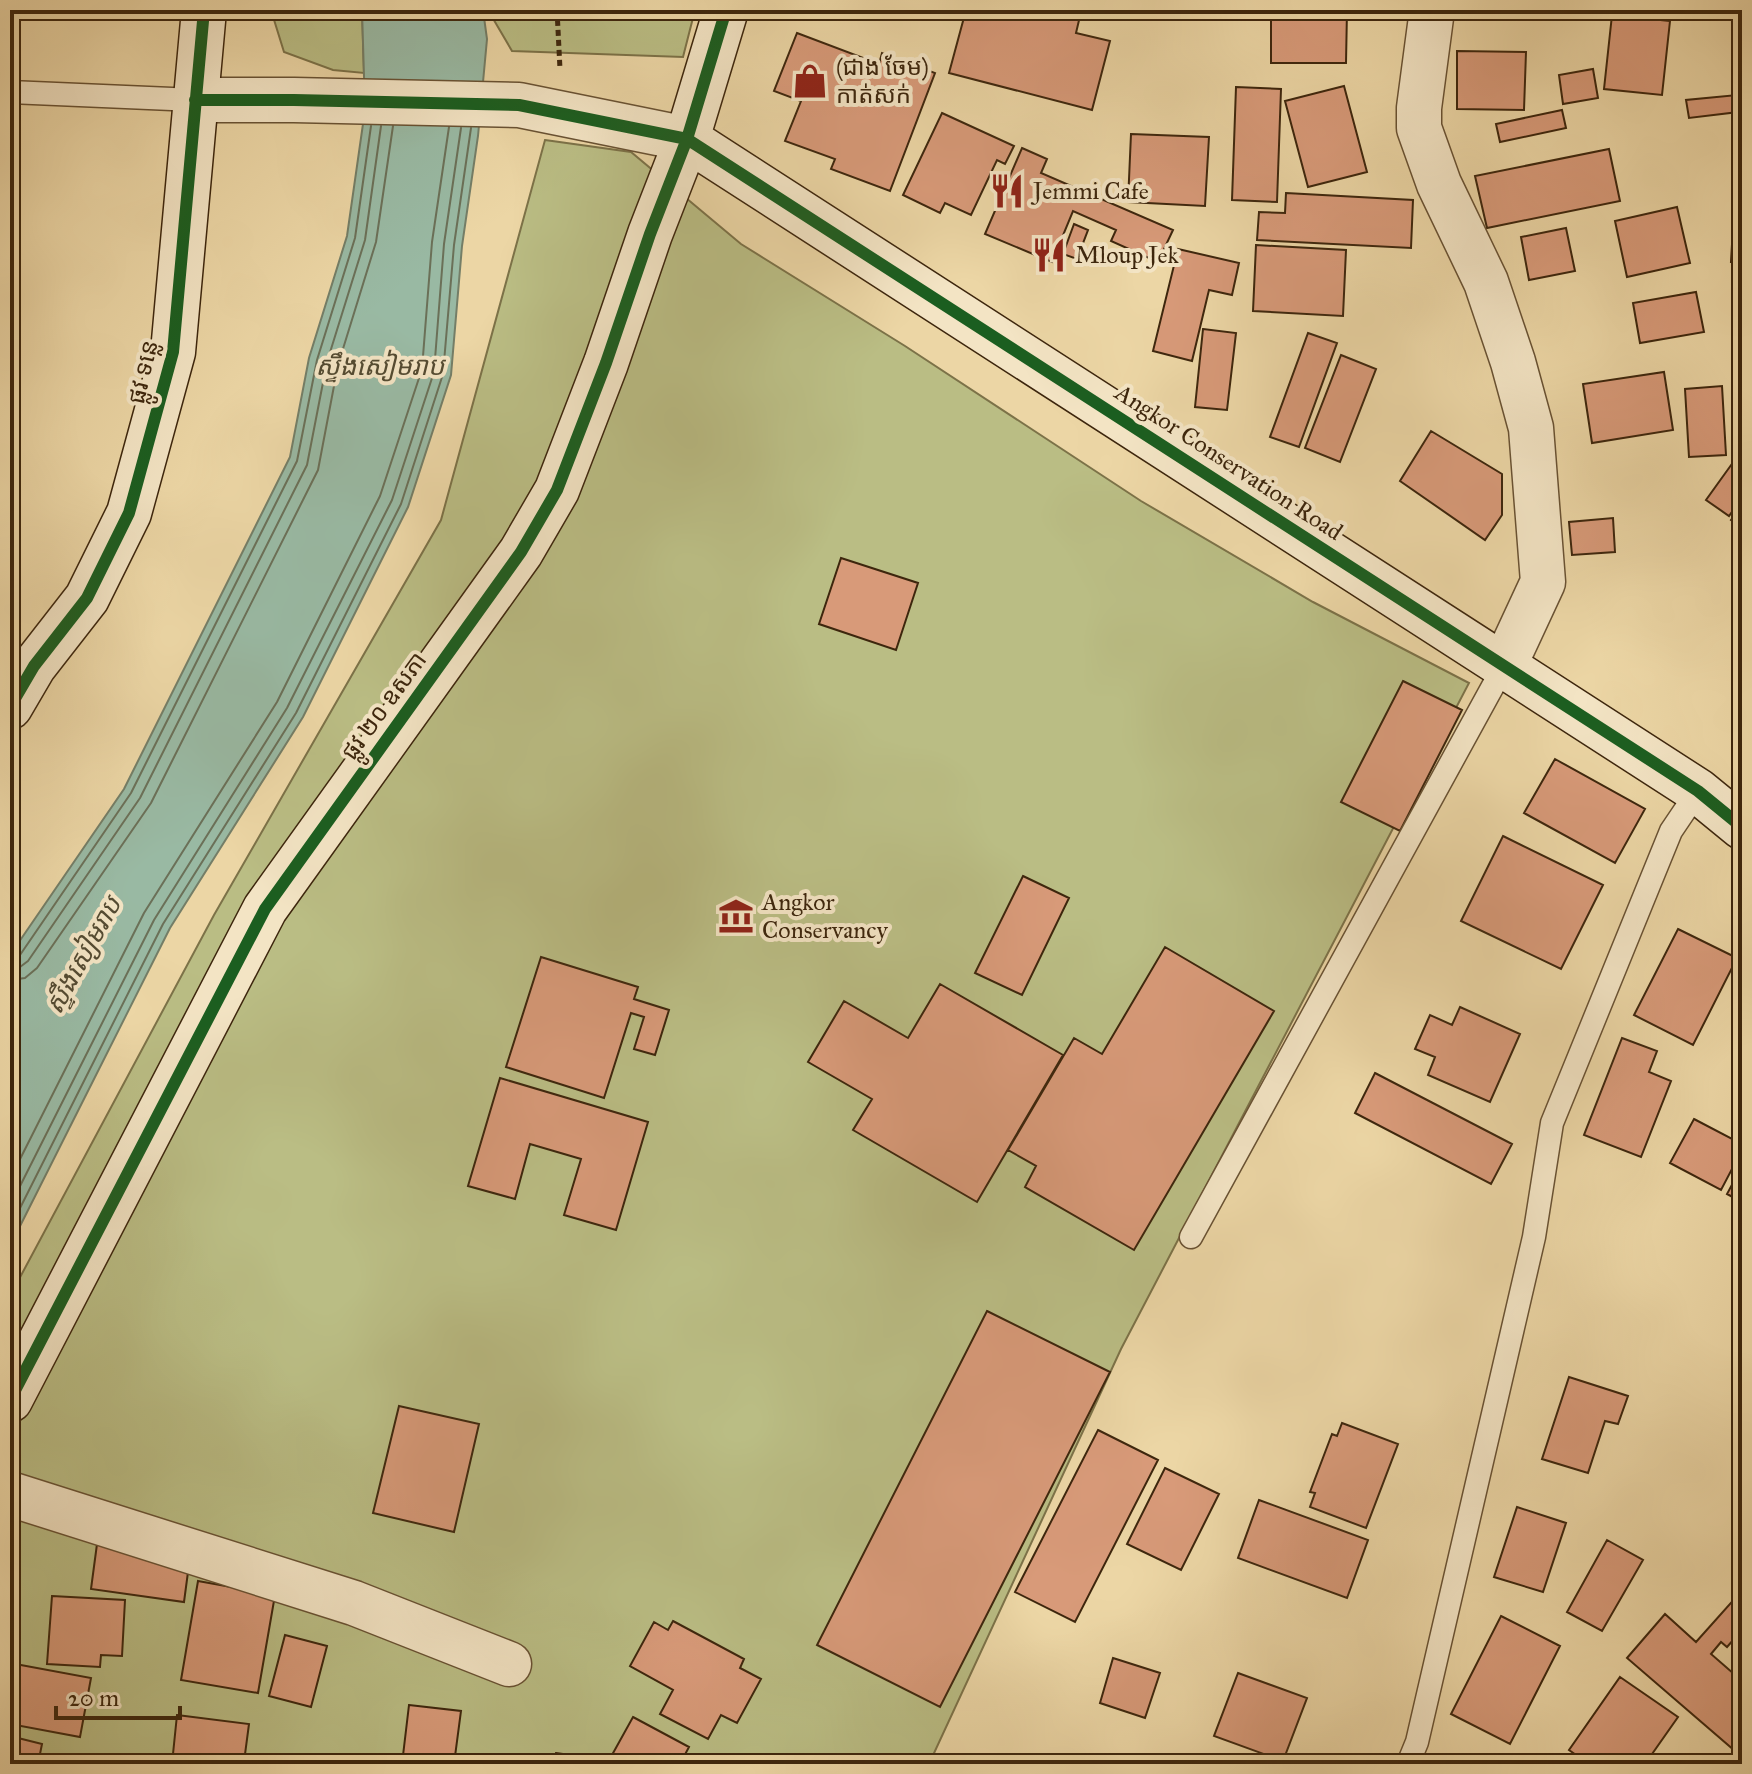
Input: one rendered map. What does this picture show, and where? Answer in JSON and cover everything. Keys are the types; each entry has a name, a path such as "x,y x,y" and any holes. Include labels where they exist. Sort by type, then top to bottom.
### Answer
{"street":[{"name":"ផ្លូវ ទន្លេ","path":"10,707 34,666 87,598 129,513 173,352 204,10"},
{"name":"ផ្លូវ ២០ ឧសភា","path":"10,1400 265,909 521,552 557,490 687,139 726,10"},
{"path":"1432,10 1419,128 1439,184 1486,282 1531,428 1543,582 1504,666"},
{"path":"195,100 519,105 687,139"},
{"name":"Angkor Conservation Road","path":"687,139 1698,791 1742,827"},
{"path":"10,1494 354,1603 509,1664"}],"lane":[{"path":"10,92 195,100"},
{"path":"1191,1237 1504,666"},
{"path":"1408,1764 1417,1742 1534,1237 1552,1123 1671,831 1698,791"}],"path":[{"path":"557,10 560,76"}],"green space":[{"path":"271,10 362,10 364,73 333,70 284,52"},
{"path":"488,10 695,10 683,57 512,51"},
{"path":"545,140 631,152 741,244 905,346 1141,501 1313,602 1469,683 1121,1349 929,1764 10,1764 10,1296 214,915 441,520"}],"water":[{"name":"ស្ទឹងសៀមរាប","path":"362,10 483,10 487,39 478,136 462,246 451,375 408,507 303,717 170,928 10,1246 10,955 124,789 290,457 309,358 347,236 365,110"}],"building":[{"path":"966,10 1055,10 1080,16 1076,33 1110,41 1092,110 949,73"},
{"path":"1271,10 1347,10 1346,63 1271,63"},
{"path":"1612,15 1670,21 1662,95 1604,89"},
{"path":"797,33 879,64 882,53 935,73 890,191 831,169 835,159 785,141 801,101 774,91"},
{"path":"1457,51 1526,52 1524,110 1457,109"},
{"path":"1593,69 1598,98 1563,104 1559,75"},
{"path":"1344,86 1367,172 1308,187 1285,101"},
{"path":"1236,87 1281,89 1277,202 1232,200"},
{"path":"1737,95 1738,112 1689,118 1686,100"},
{"path":"1562,110 1566,128 1500,142 1496,124"},
{"path":"942,113 1014,146 1005,164 997,160 971,215 945,203 940,213 903,195"},
{"path":"1734,129 1742,129 1742,178 1733,178"},
{"path":"1131,134 1209,137 1205,206 1128,202"},
{"path":"1022,148 1047,159 1041,173 1173,230 1158,262 1111,241 1116,230 1073,211 1052,262 985,234"},
{"path":"1609,149 1620,201 1487,228 1475,176"},
{"path":"1735,191 1742,191 1742,262 1731,262"},
{"path":"1286,193 1413,200 1411,248 1257,240 1259,212 1285,213"},
{"path":"1677,207 1690,263 1627,277 1615,221"},
{"path":"1074,224 1088,230 1077,259 1063,254"},
{"path":"1566,228 1575,271 1529,280 1521,237"},
{"path":"1256,245 1346,250 1343,316 1253,311"},
{"path":"1178,249 1239,263 1232,295 1209,290 1192,361 1153,351"},
{"path":"1741,275 1742,334 1739,334"},
{"path":"1696,292 1704,332 1640,343 1633,303"},
{"path":"1203,329 1236,333 1227,410 1195,407"},
{"path":"1308,333 1337,343 1299,447 1270,437"},
{"path":"1341,355 1376,369 1340,462 1305,448"},
{"path":"1664,372 1673,430 1592,443 1583,384"},
{"path":"1722,386 1726,455 1689,457 1685,389"},
{"path":"1431,431 1502,474 1502,515 1485,540 1400,481"},
{"path":"1739,454 1742,456 1742,498 1729,516 1706,500"},
{"path":"1742,505 1742,528 1731,520"},
{"path":"1613,518 1615,552 1572,555 1569,522"},
{"path":"841,558 918,583 896,650 819,624"},
{"path":"1403,681 1462,710 1400,831 1341,802"},
{"path":"1555,759 1645,809 1615,863 1524,813"},
{"path":"1503,836 1603,885 1561,969 1461,921"},
{"path":"1023,876 1069,898 1022,995 975,973"},
{"path":"1678,929 1737,958 1693,1045 1634,1015"},
{"path":"1165,947 1274,1011 1134,1250 1025,1187 1036,1166 1008,1150 1074,1038 1102,1054"},
{"path":"541,957 638,987 634,999 669,1010 655,1055 634,1049 644,1017 631,1013 604,1098 506,1067"},
{"path":"940,984 1063,1055 977,1202 853,1130 872,1099 808,1062 844,1001 908,1038"},
{"path":"1460,1007 1520,1034 1490,1102 1428,1075 1435,1057 1415,1049 1430,1015 1452,1025"},
{"path":"1622,1038 1657,1051 1649,1072 1671,1081 1641,1157 1584,1135"},
{"path":"1375,1073 1512,1144 1491,1184 1355,1113"},
{"path":"500,1078 648,1122 616,1230 564,1215 581,1159 530,1144 515,1199 468,1186"},
{"path":"1694,1119 1742,1144 1742,1150 1721,1190 1670,1163"},
{"path":"1742,1166 1742,1202 1727,1194"},
{"path":"987,1311 1110,1372 940,1707 817,1645"},
{"path":"1569,1377 1628,1396 1618,1424 1605,1421 1588,1473 1542,1459"},
{"path":"399,1406 479,1424 454,1532 373,1513"},
{"path":"1342,1423 1398,1444 1366,1528 1310,1507 1315,1493 1310,1492 1332,1434 1337,1436"},
{"path":"1098,1430 1158,1460 1075,1622 1015,1592"},
{"path":"1165,1468 1219,1494 1181,1570 1127,1544"},
{"path":"1259,1500 1368,1540 1347,1598 1238,1558"},
{"path":"1517,1507 1566,1523 1543,1592 1494,1577"},
{"path":"1607,1540 1643,1560 1602,1631 1567,1612"},
{"path":"97,1544 190,1557 184,1602 91,1589"},
{"path":"198,1581 275,1595 258,1693 181,1680"},
{"path":"52,1596 125,1600 122,1656 101,1655 100,1667 47,1664"},
{"path":"1737,1596 1742,1600 1742,1630 1727,1647 1721,1642 1711,1654 1742,1681 1742,1757 1627,1658 1665,1614 1696,1642"},
{"path":"1501,1616 1560,1646 1510,1744 1451,1714"},
{"path":"673,1621 744,1659 740,1668 761,1679 737,1723 721,1715 708,1739 660,1714 673,1690 630,1666 654,1622 668,1630"},
{"path":"285,1635 327,1646 311,1707 269,1696"},
{"path":"1113,1658 1160,1673 1145,1718 1100,1703"},
{"path":"10,1663 91,1678 80,1737 10,1724"},
{"path":"1238,1673 1307,1698 1283,1761 1214,1736"},
{"path":"1620,1677 1678,1717 1645,1764 1589,1764 1569,1750"},
{"path":"409,1705 461,1711 454,1764 402,1764"},
{"path":"177,1715 249,1724 244,1762 173,1754"},
{"path":"633,1717 689,1747 680,1764 607,1764"},
{"path":"10,1736 42,1744 38,1764 10,1764"},
{"path":"556,1753 599,1759 598,1764 554,1764"}],"cycle path":[{"path":"10,707 34,666 87,598 129,513 173,352 204,10"},
{"path":"10,1400 265,909 521,552 557,490 687,139 726,10"},
{"path":"195,100 519,105 687,139 1698,791 1742,827"}],"place":[{"name":"(ជាង ចែម) កាត់សក់","path":"810,81"},
{"name":"Jemmi Cafe","path":"1007,191"},
{"name":"Mloup Jek","path":"1049,255"},
{"name":"Angkor Conservancy","path":"736,916"}]}
